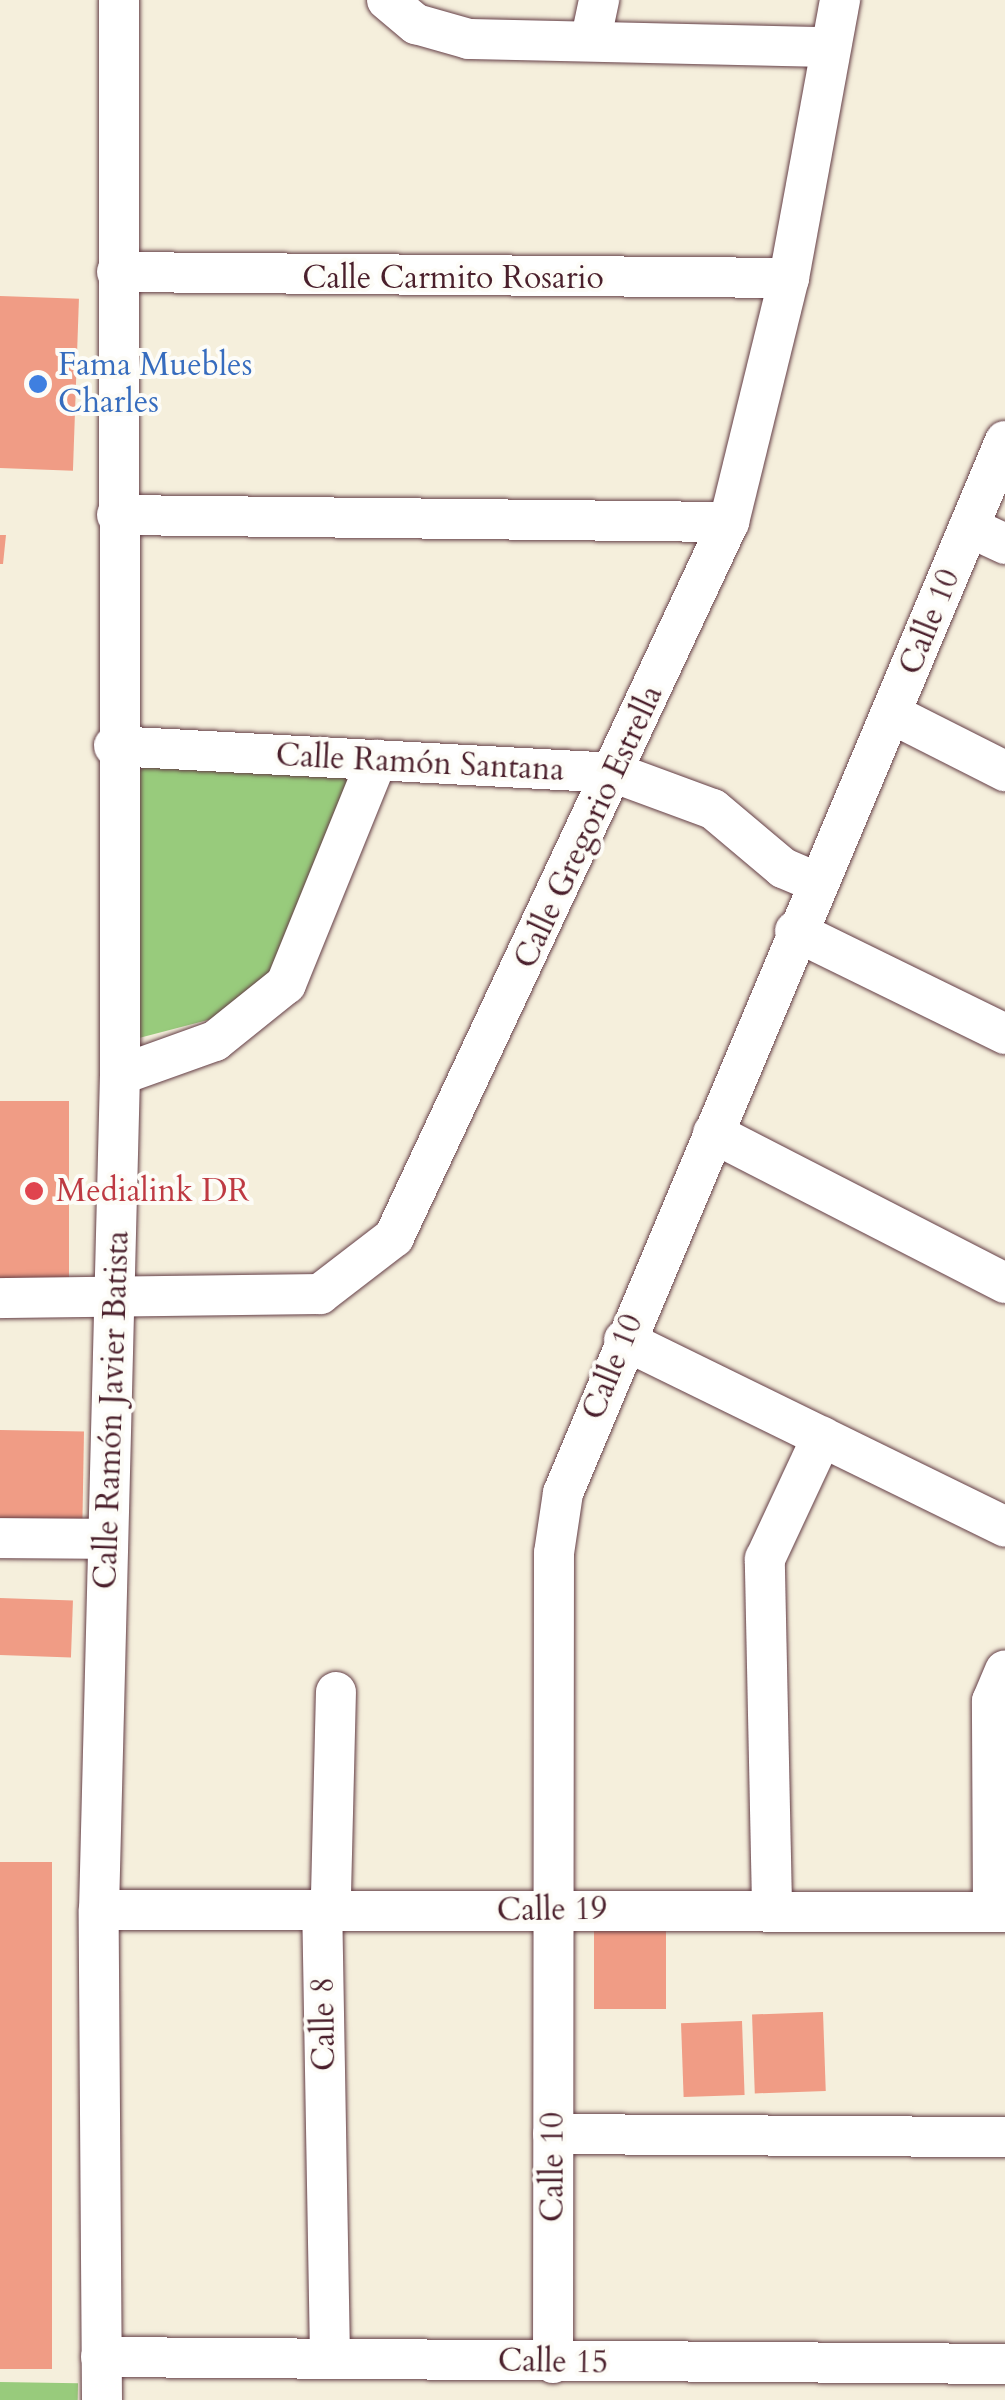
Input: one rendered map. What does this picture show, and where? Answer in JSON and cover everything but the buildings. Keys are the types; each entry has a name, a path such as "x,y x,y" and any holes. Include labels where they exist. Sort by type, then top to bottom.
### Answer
{"street":[{"name":"Calle Ramón Javier Batista","path":"102,2400 99,1910 120,1075 114,746 120,0"},
{"path":"387,0 416,24 454,36 595,19 828,47"},
{"name":"Calle Gregorio Estrella","path":"0,1298 115,1302 320,1294 394,1237 729,522 789,278 828,47 840,0"},
{"name":"Calle Carmito Rosario","path":"116,272 789,278"},
{"name":"Calle 10","path":"553,2363 554,1553 563,1493 816,882 892,714 987,535 1005,441"},
{"path":"117,515 729,522"},
{"path":"892,714 1005,771"},
{"name":"Calle Ramón Santana","path":"114,746 614,774 712,809 783,868 816,882"},
{"path":"120,1075 215,1041 286,984 377,760"},
{"path":"796,930 1005,1034"},
{"path":"714,1133 1005,1284"},
{"path":"624,1340 1005,1527"},
{"path":"772,1904 765,1559 822,1437"},
{"path":"0,1538 108,1540"},
{"path":"999,1912 992,1701 1005,1671"},
{"name":"Calle 8","path":"330,2357 322,1914 331,1895 336,1692"},
{"name":"Calle 19","path":"99,1910 322,1914 772,1904 999,1912"},
{"path":"553,2134 1005,2137"},
{"name":"Calle 15","path":"101,2357 1005,2364"}],"green space":[{"path":"136,742 357,751 305,936 231,1014 139,1038"},
{"path":"0,2382 78,2383 78,2400 0,2400"}],"place":[{"name":"Fama Muebles Charles","path":"38,384"},
{"name":"Medialink DR","path":"34,1191"}]}
